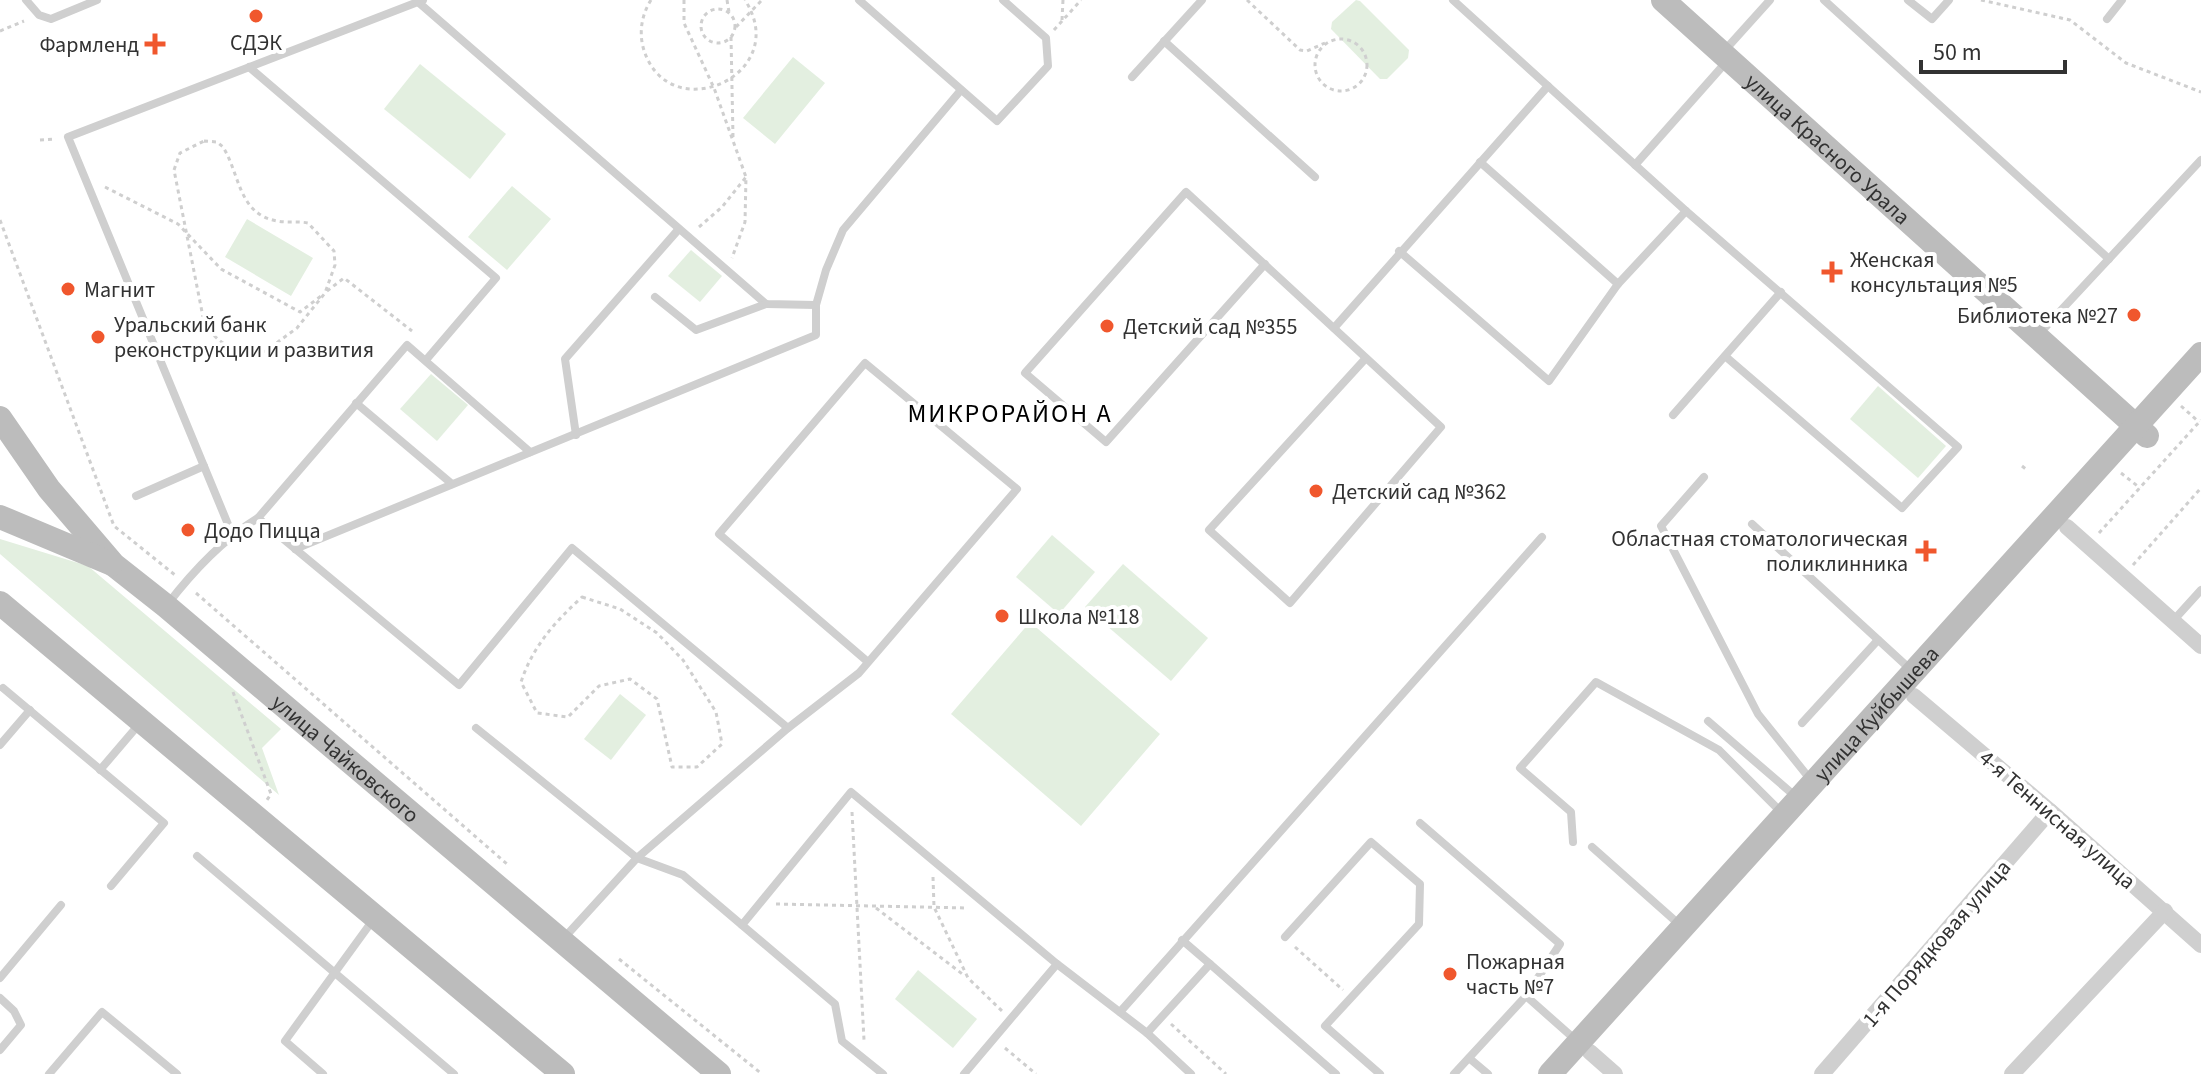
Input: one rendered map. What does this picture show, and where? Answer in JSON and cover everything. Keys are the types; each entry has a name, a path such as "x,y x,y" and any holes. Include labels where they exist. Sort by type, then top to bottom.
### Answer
{"main road":[{"name":"улица Красного Урала","path":"1663,0 2142,432"},
{"name":"улица Куйбышева","path":"1570,1074 1584,1047 1682,926 1799,799 2067,527 2201,354"},
{"name":"улица Куйбышева","path":"1550,1074 1584,1047 1910,684 2142,432 2201,379"},
{"name":"улица Чайковского","path":"0,418 49,489 114,565 719,1074"},
{"path":"0,517 114,565"},
{"path":"0,603 563,1074"}],"street":[{"path":"2067,527 2201,646"},
{"name":"4-я Теннисная улица","path":"1910,684 2201,945"},
{"name":"1-я Порядковая улица","path":"1822,1074 2050,811"},
{"path":"2012,1074 2165,911"},
{"path":"1584,1047 1615,1074"}],"lane":[{"path":"26,0 39,15 51,19 97,0"},
{"path":"390,0 394,11"},
{"path":"859,0 997,121 1048,66 1046,38 1003,0"},
{"path":"1132,77 1202,0"},
{"path":"1453,0 1686,211 1958,447 1902,508 1725,356"},
{"path":"1635,165 1770,0"},
{"path":"1824,0 2109,259"},
{"path":"1908,0 1932,19 1949,0"},
{"path":"2107,19 2122,0"},
{"path":"232,534 68,137 420,1 766,304"},
{"path":"1164,41 1315,177"},
{"path":"249,67 496,278 426,360"},
{"path":"1334,328 1548,86"},
{"path":"295,549 816,335 816,305 826,270 843,230 961,90"},
{"path":"2037,336 2201,160"},
{"path":"1480,162 1618,284"},
{"path":"1265,264 1106,442 1025,373 1186,192 1265,264 1441,427 1290,603 1209,530 1366,358"},
{"path":"1399,251 1549,381 1618,284 1686,211"},
{"path":"576,435 565,359 678,230"},
{"path":"1673,415 1781,292"},
{"path":"655,297 696,330 766,304 816,305"},
{"path":"166,606 232,534 258,518 407,345 530,452"},
{"path":"561,941 637,858 788,728 859,673 1017,489 865,363 719,534 868,662"},
{"path":"356,403 452,484"},
{"path":"136,496 204,466"},
{"path":"1704,477 1661,526 1799,799"},
{"path":"258,518 459,685 572,548 788,728"},
{"path":"1752,524 1878,640 1910,684"},
{"path":"1120,1012 1542,537"},
{"path":"2172,622 2201,590"},
{"path":"1802,723 1878,640"},
{"path":"1573,842 1571,812 1520,768 1596,682 1719,750 1799,799"},
{"path":"3,688 164,823 111,886"},
{"path":"0,745 30,710"},
{"path":"100,770 142,721"},
{"path":"1708,721 1799,799"},
{"path":"476,728 637,858 683,875 835,1004 842,1041 883,1074"},
{"path":"742,925 851,792 1057,964 1147,1033 1191,1074"},
{"path":"1420,823 1560,944 1526,996 1454,1074"},
{"path":"1285,937 1371,842 1420,884 1419,924 1325,1026 1380,1074"},
{"path":"1592,847 1682,926"},
{"path":"197,856 454,1074"},
{"path":"0,978 61,905"},
{"path":"323,1074 285,1041 375,917"},
{"path":"1182,940 1336,1074"},
{"path":"964,1074 1057,964"},
{"path":"1147,1033 1210,964"},
{"path":"1526,996 1584,1047"},
{"path":"0,998 14,1011 21,1025 0,1050"},
{"path":"49,1074 102,1012 177,1074"},
{"path":"1469,1058 1488,1074"}],"path":[{"path":"651,0 641,27 644,52 650,63 678,86 702,90 714,88 744,67 756,31 745,0"},
{"path":"684,0 684,23 714,88 746,177 745,222 727,271"},
{"path":"727,0 736,27"},
{"path":"729,12 718,8 707,12 701,28 706,38 716,43 727,41 762,0"},
{"path":"1062,21 1063,0"},
{"path":"1046,38 1081,0"},
{"path":"1247,0 1300,50 1307,51 1329,42 1346,39 1353,42 1365,55 1366,63 1363,79 1349,90 1332,90 1318,79 1315,71 1317,54 1329,42"},
{"path":"1981,0 2070,20 2126,63 2201,92"},
{"path":"0,31 39,15"},
{"path":"731,37 733,141"},
{"path":"204,141 217,142 227,154 240,191 252,207 261,215 278,221 308,223 325,239 335,258 325,293 297,328 260,355 232,349 213,336 204,322 176,191 174,170 180,153 204,141"},
{"path":"84,176 178,224 221,269 300,312 344,278 435,350"},
{"path":"687,238 722,207 746,177"},
{"path":"0,220 114,526 517,872"},
{"path":"2088,546 2201,420"},
{"path":"2022,466 2027,470"},
{"path":"2123,577 2201,488"},
{"path":"582,597 620,609 657,633 683,660 716,712 722,744 697,767 672,767 657,699 630,679 599,686 568,717 537,713 521,682 528,658 551,625 582,597"},
{"path":"234,693 271,794 257,817"},
{"path":"851,792 865,1060"},
{"path":"932,860 934,907 968,978"},
{"path":"760,904 991,909"},
{"path":"873,906 968,978 1010,1020"},
{"path":"1285,937 1351,998"},
{"path":"613,954 762,1074"},
{"path":"1162,1016 1226,1074"},
{"path":"994,1039 1036,1074"}],"green space":[{"path":"1356,0 1409,50 1408,58 1387,79 1380,79 1331,29 1332,22"},
{"path":"793,57 825,83 775,144 743,118"},
{"path":"420,64 506,134 470,179 384,109"},
{"path":"512,186 551,219 507,270 468,237"},
{"path":"247,219 313,258 291,296 225,257"},
{"path":"691,250 722,276 700,302 668,276"},
{"path":"431,374 468,405 437,441 400,409"},
{"path":"1878,386 1946,446 1918,478 1850,419"},
{"path":"1052,535 1095,572 1059,614 1016,577"},
{"path":"0,539 88,566 281,729 262,748 279,795 0,554"},
{"path":"1123,564 1208,638 1171,681 1085,607"},
{"path":"1030,622 1160,734 1081,826 951,714"},
{"path":"620,694 646,715 611,760 584,739"},
{"path":"918,970 977,1019 953,1048 895,999"}],"place":[{"name":"СДЭК","path":"256,16"},
{"name":"Фармленд","path":"155,44"},
{"name":"Женская консультация №5","path":"1832,272"},
{"name":"Магнит","path":"68,289"},
{"name":"Библиотека №27","path":"2134,315"},
{"name":"Детский сад №355","path":"1107,326"},
{"name":"Уральский банк реконструкции и развития","path":"98,337"},
{"name":"Детский сад №362","path":"1316,491"},
{"name":"Додо Пицца","path":"188,530"},
{"name":"Областная стоматологическая поликлинника","path":"1926,551"},
{"name":"Школа №118","path":"1002,616"},
{"name":"Пожарная часть №7","path":"1450,974"}],"district":[{"name":"МИКРОРАЙОН А","path":"1010,413"}]}
